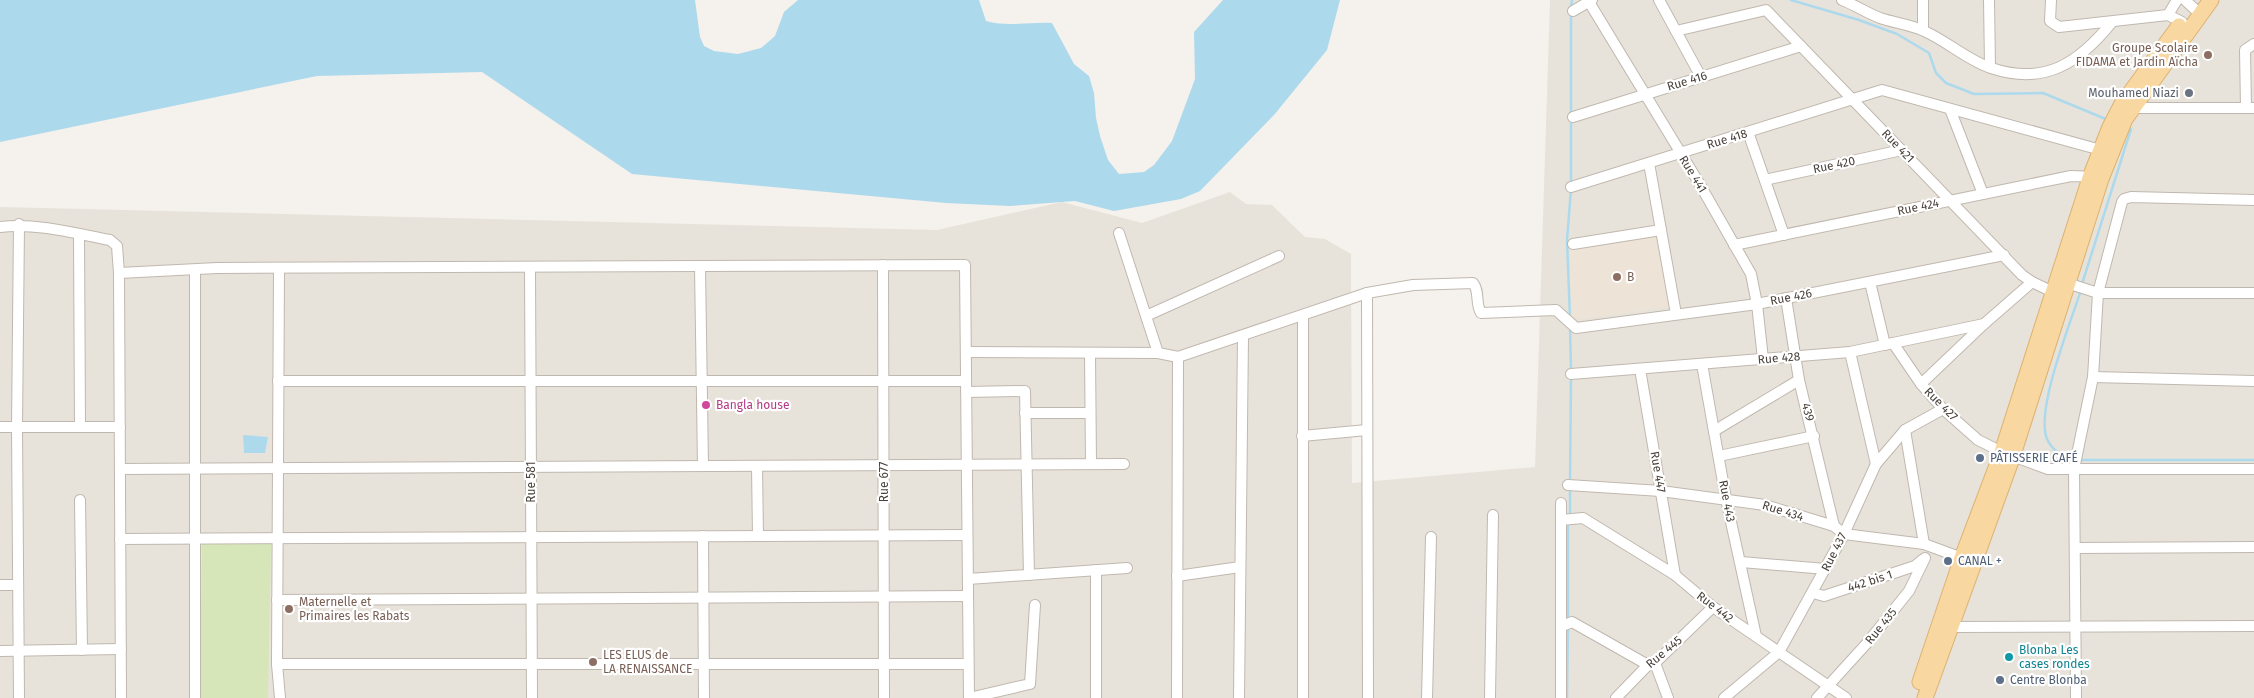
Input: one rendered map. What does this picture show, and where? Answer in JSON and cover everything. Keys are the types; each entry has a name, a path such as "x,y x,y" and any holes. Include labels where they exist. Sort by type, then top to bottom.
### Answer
{"main road":[{"path":"1925,698 1951,627 2007,453 2053,292 2096,177 2121,117 2175,19 2194,6 2211,0"},
{"path":"1915,698 1962,558 2007,453 2083,288 2101,150 2194,6"}],"street":[{"path":"1659,0 1701,77"},
{"path":"1923,0 1923,30"},
{"path":"1989,0 1990,67"},
{"path":"2051,0 2050,20 2059,27 2175,19 2177,0"},
{"path":"1573,11 1590,1"},
{"name":"Rue 441","path":"1590,1 1751,274 1757,304 1763,359"},
{"path":"1846,1 1878,17 1923,30 1990,67 2019,74 2052,72 2067,66 2094,44 2112,22"},
{"name":"Rue 421","path":"1676,31 1766,10 2004,255 2032,282 2053,292"},
{"path":"2121,117 2250,108 2245,50 2254,44"},
{"name":"Rue 416","path":"1573,117 1801,46"},
{"name":"Rue 418","path":"1571,188 1882,90 1950,109"},
{"path":"1950,109 2101,150"},
{"path":"1950,109 1983,194"},
{"path":"1748,132 1784,235"},
{"name":"Rue 420","path":"1765,180 1902,150"},
{"path":"1649,163 1676,314"},
{"name":"Rue 424","path":"1734,245 2070,176 2096,177"},
{"path":"2076,698 2074,469 2093,377 2083,288 2124,199 2131,197 2254,200"},
{"path":"19,224 17,427 19,698"},
{"path":"0,226 19,224 44,226 110,240 117,246 119,273 121,698"},
{"path":"1572,244 1661,230"},
{"path":"79,234 80,427"},
{"path":"1119,234 1158,353"},
{"name":"Rue 426","path":"1367,293 1413,285 1473,283 1476,286 1478,308 1481,313 1556,310 1574,328 1757,304 2004,255"},
{"path":"1146,316 1279,256"},
{"path":"119,273 195,271 217,268 965,264 969,698 1030,684 1035,605"},
{"name":"Rue 677","path":"884,265 884,698"},
{"path":"700,266 702,466"},
{"name":"Rue 581","path":"530,267 532,698"},
{"path":"279,268 276,664 280,698"},
{"path":"195,271 195,698"},
{"name":"Rue 427","path":"1870,282 1889,344 1943,409 1978,440 2048,469 2254,469"},
{"name":"Rue 428","path":"1922,384 1984,324 2032,282"},
{"path":"2083,288 2254,293"},
{"path":"966,352 1158,353 1178,357 1367,293 1368,698"},
{"name":"439","path":"1786,298 1799,380 1814,436 1834,526"},
{"path":"1303,316 1303,698"},
{"name":"Rue 428","path":"1571,374 1850,352 1984,324"},
{"path":"1239,698 1243,336"},
{"path":"1850,352 1876,464"},
{"path":"1090,353 1090,464"},
{"path":"1177,698 1178,357"},
{"name":"Rue 443","path":"1702,364 1726,499 1756,636"},
{"name":"Rue 447","path":"1640,369 1675,575"},
{"path":"2093,377 2254,381"},
{"path":"1714,431 1799,380"},
{"path":"278,381 966,381"},
{"path":"966,392 1025,391 1029,575"},
{"name":"Rue 437","path":"1724,698 1779,652 1826,569 1876,464 1905,430 1943,409"},
{"path":"1025,413 1090,413"},
{"path":"0,427 120,427"},
{"path":"1302,436 1367,430"},
{"path":"1905,430 1924,544"},
{"path":"1719,456 1814,436"},
{"path":"120,469 1124,464"},
{"path":"757,466 758,536"},
{"name":"Rue 434","path":"1568,485 1661,491 1765,505 1834,526 1844,534"},
{"path":"80,500 82,650"},
{"path":"1561,698 1562,503"},
{"path":"1490,698 1493,515"},
{"name":"Rue 442","path":"1561,520 1583,518 1675,575 1713,607 1846,698"},
{"path":"1844,534 1924,544 1962,558"},
{"path":"120,539 967,535"},
{"path":"703,536 704,698"},
{"path":"1427,698 1431,537"},
{"path":"2076,548 2254,547"},
{"name":"Rue 435","path":"1817,698 1830,686 1868,642 1909,591 1925,558 1936,548"},
{"name":"442 bis 1","path":"1813,593 1824,596 1914,566 1925,558"},
{"path":"1741,562 1826,569"},
{"path":"1177,576 1240,567"},
{"path":"968,579 1127,568"},
{"path":"1096,570 1096,698"},
{"path":"0,585 18,585"},
{"path":"277,600 968,596"},
{"name":"Rue 445","path":"1616,698 1713,607"},
{"path":"1562,626 1572,622 1652,664 1668,698"},
{"path":"1951,627 2254,626"},
{"path":"0,651 121,649"},
{"path":"276,664 968,664"}],"shaded area":[{"path":"1550,0 2254,0 2254,698 0,698 0,207 937,230 1062,202 1142,223 1230,192 1246,204 1272,205 1305,237 1325,239 1351,254 1352,483 1535,467"},
{"name":"B","path":"1658,233 1668,307 1571,320 1570,247"}],"green space":[{"path":"202,542 271,543 268,698 200,698"}],"water":[{"path":"0,0 695,0 700,37 704,46 714,51 738,54 761,48 775,36 784,12 798,0 979,0 986,21 1010,24 1052,23 1074,64 1089,76 1094,93 1100,136 1108,160 1119,174 1144,172 1154,165 1172,141 1195,79 1194,32 1223,0 1340,0 1327,50 1274,115 1200,191 1181,199 1114,211 1075,201 1010,206 946,203 632,174 482,72 317,76 0,142"},
{"path":"243,435 268,437 265,453 244,453"}],"waterway":[{"path":"1571,8 1572,0"},
{"path":"1791,0 1859,20 1897,34 1929,53 1936,73 1946,83 1974,94 2043,93 2108,120"},
{"path":"1571,14 1571,183"},
{"path":"2082,284 2131,129 2127,127"},
{"path":"1570,318 1567,240 1571,189"},
{"path":"2073,460 2051,446 2047,439 2045,426 2050,388 2081,290"},
{"path":"1570,326 1571,370"},
{"path":"1570,483 1571,376"},
{"path":"2078,460 2254,460"},
{"path":"1570,488 1570,514"},
{"path":"1568,524 1568,622"},
{"path":"1567,698 1568,627"}],"place":[{"name":"Groupe Scolaire FIDAMA et Jardin Aïcha","path":"2208,55"},
{"name":"Mouhamed Niazi","path":"2189,93"},
{"name":"B","path":"1617,277"},
{"name":"Bangla house","path":"706,405"},
{"name":"PÂTISSERIE CAFÉ","path":"1980,458"},
{"name":"CANAL +","path":"1948,561"},
{"name":"Maternelle et Primaires les Rabats","path":"289,609"},
{"name":"Blonba Les cases rondes","path":"2009,657"},
{"name":"LES ELUS de LA RENAISSANCE","path":"593,662"},
{"name":"Centre Blonba","path":"2000,680"}]}
